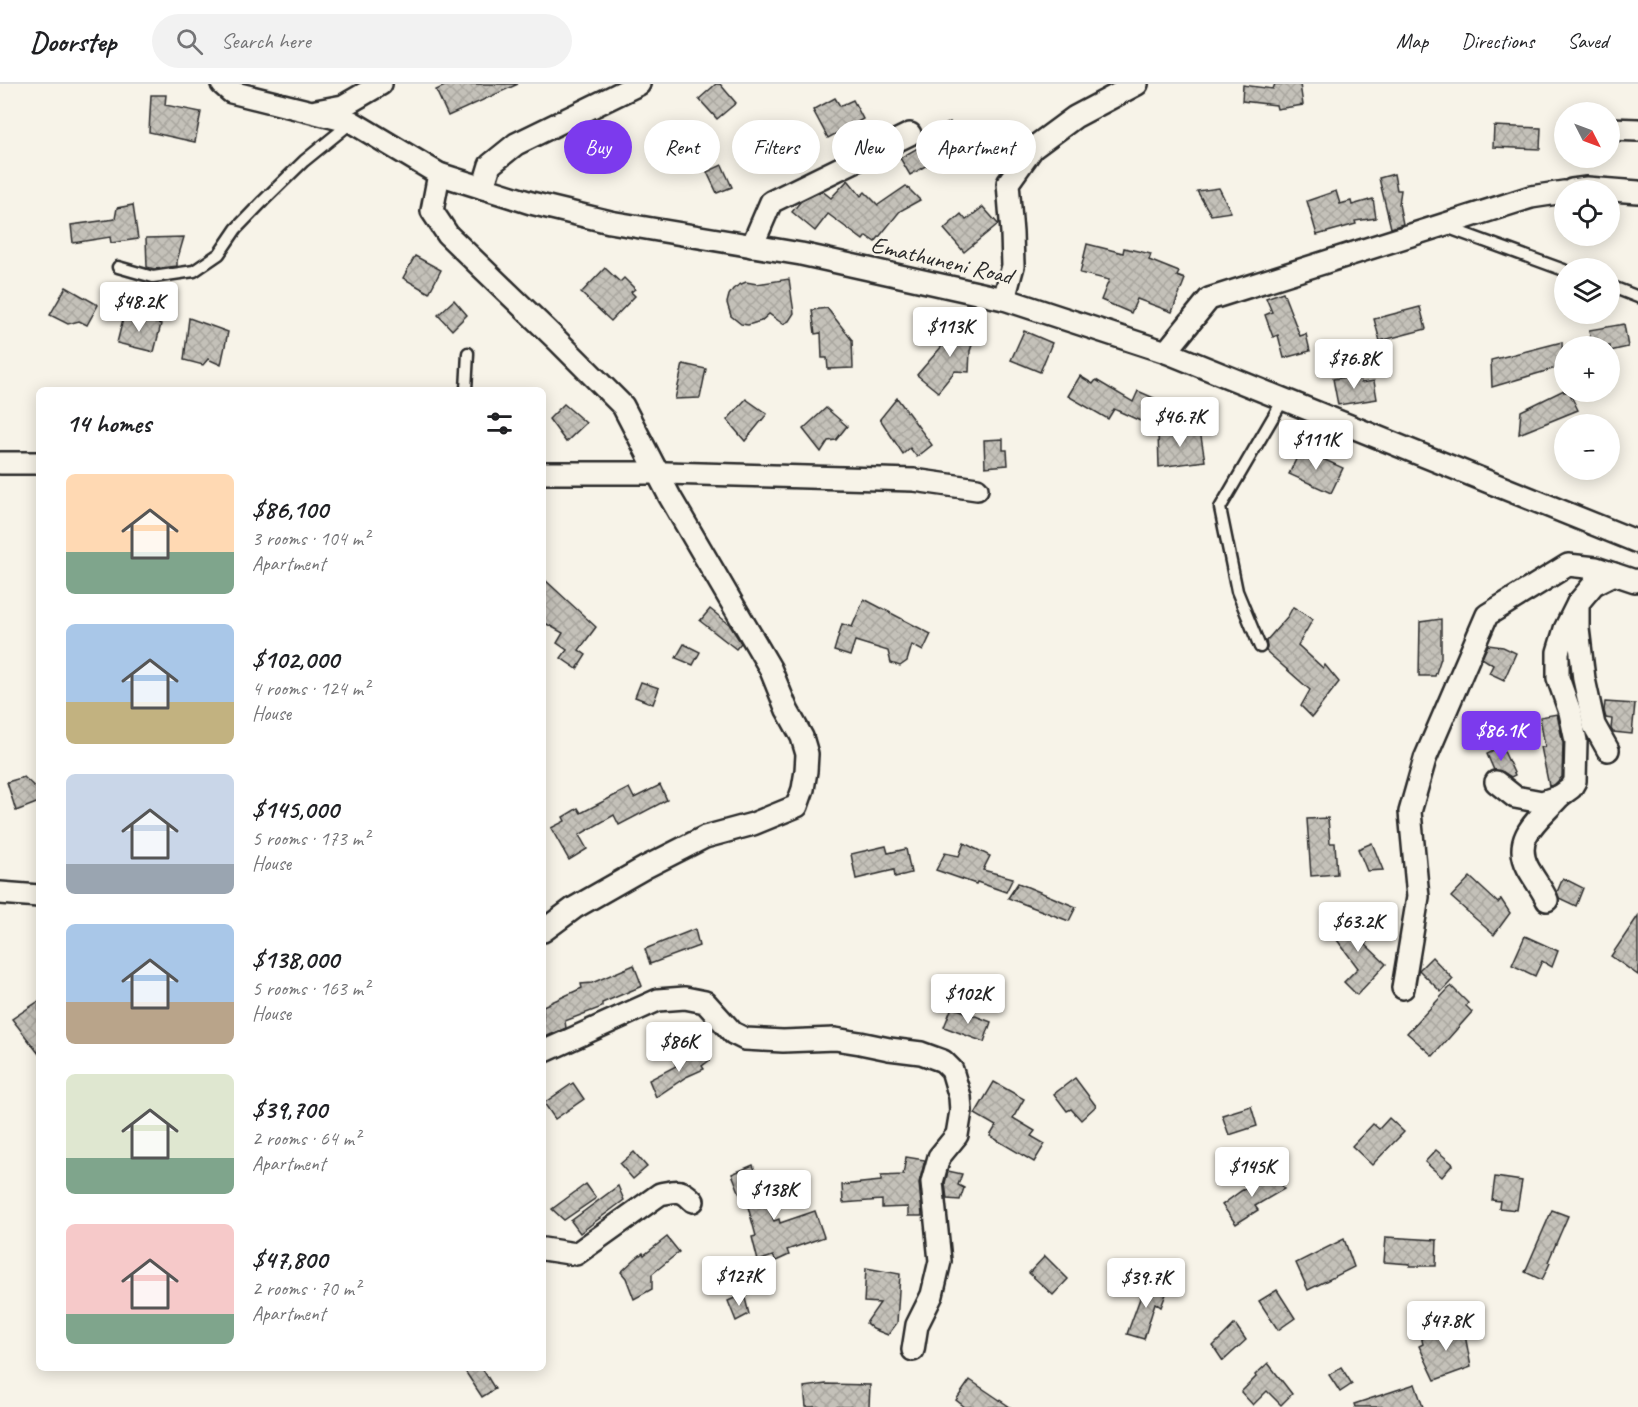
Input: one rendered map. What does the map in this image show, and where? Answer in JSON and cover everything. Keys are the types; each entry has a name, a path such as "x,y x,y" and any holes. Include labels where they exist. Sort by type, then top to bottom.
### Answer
{"street":[{"name":"Emathuneni Road","path":"222,84 231,92 352,122 439,174 531,203 610,222 801,254 1004,300 1166,352 1638,542"},
{"path":"313,112 343,105 381,84"},
{"path":"483,188 490,165 516,144 639,84"},
{"path":"1004,300 1013,266 1008,183 1033,148 1075,117 1137,84"},
{"path":"1620,129 1638,130"},
{"path":"752,246 771,202 910,134"},
{"path":"439,174 432,211 448,235 623,406 657,473 770,668 787,710 802,737 807,754 803,789 797,806 753,824 705,837 574,908 546,930"},
{"path":"1620,181 1638,177"},
{"path":"1620,191 1638,192"},
{"path":"1166,352 1209,299 1531,197 1554,194"},
{"path":"0,463 36,463"},
{"path":"546,473 657,473 914,480 976,489"},
{"path":"1403,988 1418,897 1410,812 1425,759 1487,615 1568,565 1596,568 1638,580"},
{"path":"1548,900 1526,866 1522,852 1524,837 1532,825 1575,782 1576,741 1570,712 1558,678 1558,652 1565,629 1578,603 1594,584 1614,574"},
{"path":"1578,603 1578,628 1584,679 1594,725 1608,750"},
{"path":"1496,782 1515,797 1533,801 1542,802 1560,796"},
{"path":"0,893 36,896"},
{"path":"546,1051 658,1000 685,998 705,1002 733,1033 745,1039 783,1041 835,1039 921,1053 943,1060 952,1070 960,1097 961,1110 957,1135 939,1157 932,1182 940,1261 932,1295 917,1325 913,1350"},
{"path":"546,1249 576,1254 660,1194 686,1193 693,1201"}],"lane":[{"path":"118,267 153,277 194,271 219,254 262,201 304,161 352,122"},
{"path":"1443,225 1554,266"},
{"path":"1620,290 1638,297"},
{"path":"466,387 468,353"},
{"path":"1260,647 1237,591 1220,508 1283,400"}],"building":[{"path":"449,84 518,84 448,116 436,90"},
{"path":"716,84 720,84 736,103 717,119 699,99"},
{"path":"1275,84 1300,84 1303,105 1277,109 1276,105 1242,101 1243,85 1273,89"},
{"path":"151,95 166,95 165,105 201,112 195,142 149,132"},
{"path":"835,98 840,106 853,100 863,119 832,120 832,136 828,138 813,110"},
{"path":"1494,126 1541,128 1540,149 1493,147"},
{"path":"916,149 916,172 910,175 904,165 904,156"},
{"path":"722,165 732,187 717,193 708,174 720,174"},
{"path":"1394,174 1397,190 1401,190 1399,204 1403,224 1391,228 1379,178"},
{"path":"848,180 861,196 865,192 878,205 906,186 920,200 900,211 875,242 866,236 863,240 828,214 815,231 792,212 801,201 822,191 831,198"},
{"path":"1219,188 1231,212 1211,215 1197,191"},
{"path":"1336,191 1340,204 1351,201 1352,205 1373,199 1376,218 1355,221 1356,224 1317,235 1307,201"},
{"path":"133,205 138,239 111,243 110,237 73,243 71,225 115,219 117,208"},
{"path":"983,207 998,224 964,252 944,229 961,214 966,220"},
{"path":"184,237 177,266 154,269 147,267 146,238"},
{"path":"1087,244 1123,253 1124,248 1151,254 1149,260 1179,272 1177,276 1185,279 1172,312 1137,299 1131,313 1101,300 1109,280 1080,273"},
{"path":"415,256 441,270 429,293 403,278"},
{"path":"605,268 620,282 624,278 635,289 631,292 635,296 611,321 581,293"},
{"path":"789,279 794,313 789,321 783,324 769,314 761,321 748,325 741,324 731,316 727,303 729,295 739,285 746,282 757,284"},
{"path":"66,287 98,305 87,325 79,321 68,324 50,315"},
{"path":"1283,292 1300,336 1306,334 1310,351 1284,358 1278,335 1273,337 1265,315 1272,312 1266,298"},
{"path":"454,300 467,315 452,330 438,315"},
{"path":"1420,307 1426,329 1380,341 1374,319"},
{"path":"827,308 852,340 853,368 828,369 827,358 822,358 821,333 815,334 812,310"},
{"path":"124,315 161,324 154,352 117,343"},
{"path":"189,318 228,332 221,365 208,359 203,365 184,360"},
{"path":"962,323 978,328 970,351 969,372 955,371 938,392 917,375"},
{"path":"1624,324 1628,347 1620,349 1620,336 1590,336 1589,330"},
{"path":"1024,331 1052,343 1040,372 1011,360"},
{"path":"1554,344 1554,369 1492,387 1491,360"},
{"path":"683,364 706,369 700,398 675,399"},
{"path":"1360,375 1361,383 1374,381 1377,399 1338,405 1333,379"},
{"path":"1080,376 1093,384 1096,380 1133,402 1138,391 1165,403 1159,416 1165,420 1160,430 1114,409 1108,419 1068,396"},
{"path":"1554,395 1554,402 1574,402 1578,410 1568,414 1554,414 1554,420 1519,434 1521,411"},
{"path":"897,398 932,445 917,457 910,448 903,454 880,419"},
{"path":"746,399 767,414 745,441 727,420"},
{"path":"564,404 586,423 566,442 549,419"},
{"path":"826,408 847,426 836,440 828,441 821,452 803,429"},
{"path":"1200,431 1205,461 1159,467 1158,432"},
{"path":"1003,439 1003,450 1007,450 1008,465 985,467 984,440"},
{"path":"1301,449 1343,468 1331,493 1289,474"},
{"path":"546,581 596,627 579,650 586,655 577,669 561,658 567,650 557,643 563,633 546,624"},
{"path":"864,599 931,634 923,651 912,645 907,661 900,666 891,663 888,651 855,641 850,656 834,651 842,624 852,627"},
{"path":"1293,607 1313,619 1298,645 1323,668 1325,665 1339,682 1312,717 1301,706 1310,690 1266,651 1266,641"},
{"path":"710,609 729,624 741,643 736,649 700,621"},
{"path":"1441,619 1441,658 1435,676 1419,676 1420,622"},
{"path":"684,644 700,652 693,665 676,658"},
{"path":"1488,645 1503,647 1516,653 1504,680 1489,673 1493,665 1482,658"},
{"path":"641,682 659,688 653,704 635,697"},
{"path":"1605,702 1635,704 1632,734 1613,732 1612,719 1606,718 1604,711"},
{"path":"1557,714 1563,743 1562,777 1554,785 1549,786 1541,747 1545,747 1540,717"},
{"path":"1502,747 1515,775 1511,777 1494,770 1487,754"},
{"path":"24,777 36,788 36,803 16,811 7,782"},
{"path":"660,785 667,800 619,825 614,815 579,835 587,849 569,860 551,828 565,821 563,817 578,808 581,813 629,788 634,798"},
{"path":"1328,818 1330,843 1335,843 1337,874 1311,876 1307,819"},
{"path":"964,843 990,856 983,870 1013,878 1006,892 936,870 945,853 959,856"},
{"path":"1372,843 1383,870 1367,871 1358,849"},
{"path":"886,846 888,853 906,849 911,873 895,877 894,870 856,879 851,854"},
{"path":"1470,877 1498,903 1501,899 1510,913 1494,935 1451,897"},
{"path":"1563,878 1583,888 1576,906 1559,898 1557,892"},
{"path":"1018,883 1076,907 1069,921 1008,898"},
{"path":"1348,910 1371,936 1365,944 1386,964 1357,995 1344,982 1358,968 1334,936"},
{"path":"1638,916 1638,975 1611,956"},
{"path":"695,929 699,946 650,964 645,949"},
{"path":"1525,936 1558,951 1552,967 1542,961 1535,976 1512,965"},
{"path":"1432,957 1453,979 1441,992 1419,970"},
{"path":"634,965 642,986 602,1003 602,1007 565,1021 566,1028 546,1037 546,1005 582,988 581,984 592,983"},
{"path":"1451,986 1468,1003 1466,1006 1472,1012 1433,1056 1407,1033"},
{"path":"36,1003 36,1050 12,1019"},
{"path":"952,1007 991,1022 984,1042 944,1027"},
{"path":"705,1051 710,1060 702,1066 704,1069 686,1077 656,1097 649,1080 676,1066 675,1063"},
{"path":"1075,1078 1096,1106 1081,1120 1071,1109 1067,1111 1054,1094"},
{"path":"994,1082 1024,1099 1013,1118 1035,1131 1031,1136 1045,1144 1034,1162 990,1136 996,1126 975,1114"},
{"path":"573,1083 584,1099 555,1119 546,1106 546,1102"},
{"path":"1251,1106 1257,1126 1229,1135 1222,1115"},
{"path":"1389,1118 1404,1132 1372,1165 1352,1146 1373,1124 1379,1129"},
{"path":"1436,1150 1453,1164 1442,1177 1425,1162"},
{"path":"634,1152 647,1167 633,1179 620,1164"},
{"path":"906,1157 925,1160 919,1183 922,1216 908,1216 908,1207 882,1208 882,1200 843,1203 842,1185 881,1181 881,1176 903,1175"},
{"path":"753,1165 774,1221 779,1219 780,1223 815,1211 824,1237 787,1250 789,1255 776,1261 773,1256 758,1261 752,1237 756,1236 747,1203 744,1204 732,1174"},
{"path":"948,1171 962,1174 958,1185 964,1188 960,1200 947,1199 945,1183"},
{"path":"1275,1172 1284,1189 1255,1206 1258,1210 1236,1224 1222,1205 1241,1191"},
{"path":"1495,1177 1522,1181 1517,1210 1499,1208 1500,1201 1492,1200"},
{"path":"586,1184 596,1198 564,1220 552,1209"},
{"path":"618,1186 624,1200 580,1233 571,1221"},
{"path":"1552,1210 1568,1216 1542,1280 1525,1272"},
{"path":"667,1237 679,1252 652,1274 652,1289 634,1299 626,1278 621,1272 635,1259 643,1253 644,1255"},
{"path":"1386,1237 1437,1240 1436,1266 1410,1266 1410,1264 1384,1262"},
{"path":"1344,1239 1354,1267 1308,1290 1296,1263"},
{"path":"1045,1256 1068,1279 1053,1295 1029,1273"},
{"path":"866,1268 900,1274 897,1323 888,1335 873,1329 866,1323 880,1303 864,1302"},
{"path":"1146,1282 1168,1289 1161,1307 1155,1303 1144,1339 1127,1334"},
{"path":"1277,1290 1295,1318 1278,1330 1259,1301"},
{"path":"744,1294 749,1314 736,1321 728,1301"},
{"path":"1235,1324 1246,1340 1223,1361 1213,1346"},
{"path":"1463,1324 1471,1367 1435,1380 1419,1346 1423,1344 1421,1336"},
{"path":"1268,1363 1292,1394 1281,1405 1267,1391 1253,1405 1241,1392"},
{"path":"1341,1367 1352,1384 1340,1392 1329,1375"},
{"path":"465,1371 484,1371 495,1389 482,1397"},
{"path":"970,1380 1010,1407 965,1407 956,1400"},
{"path":"826,1384 870,1385 869,1407 806,1407 804,1387"},
{"path":"1415,1384 1423,1407 1355,1407 1354,1404"}]}
